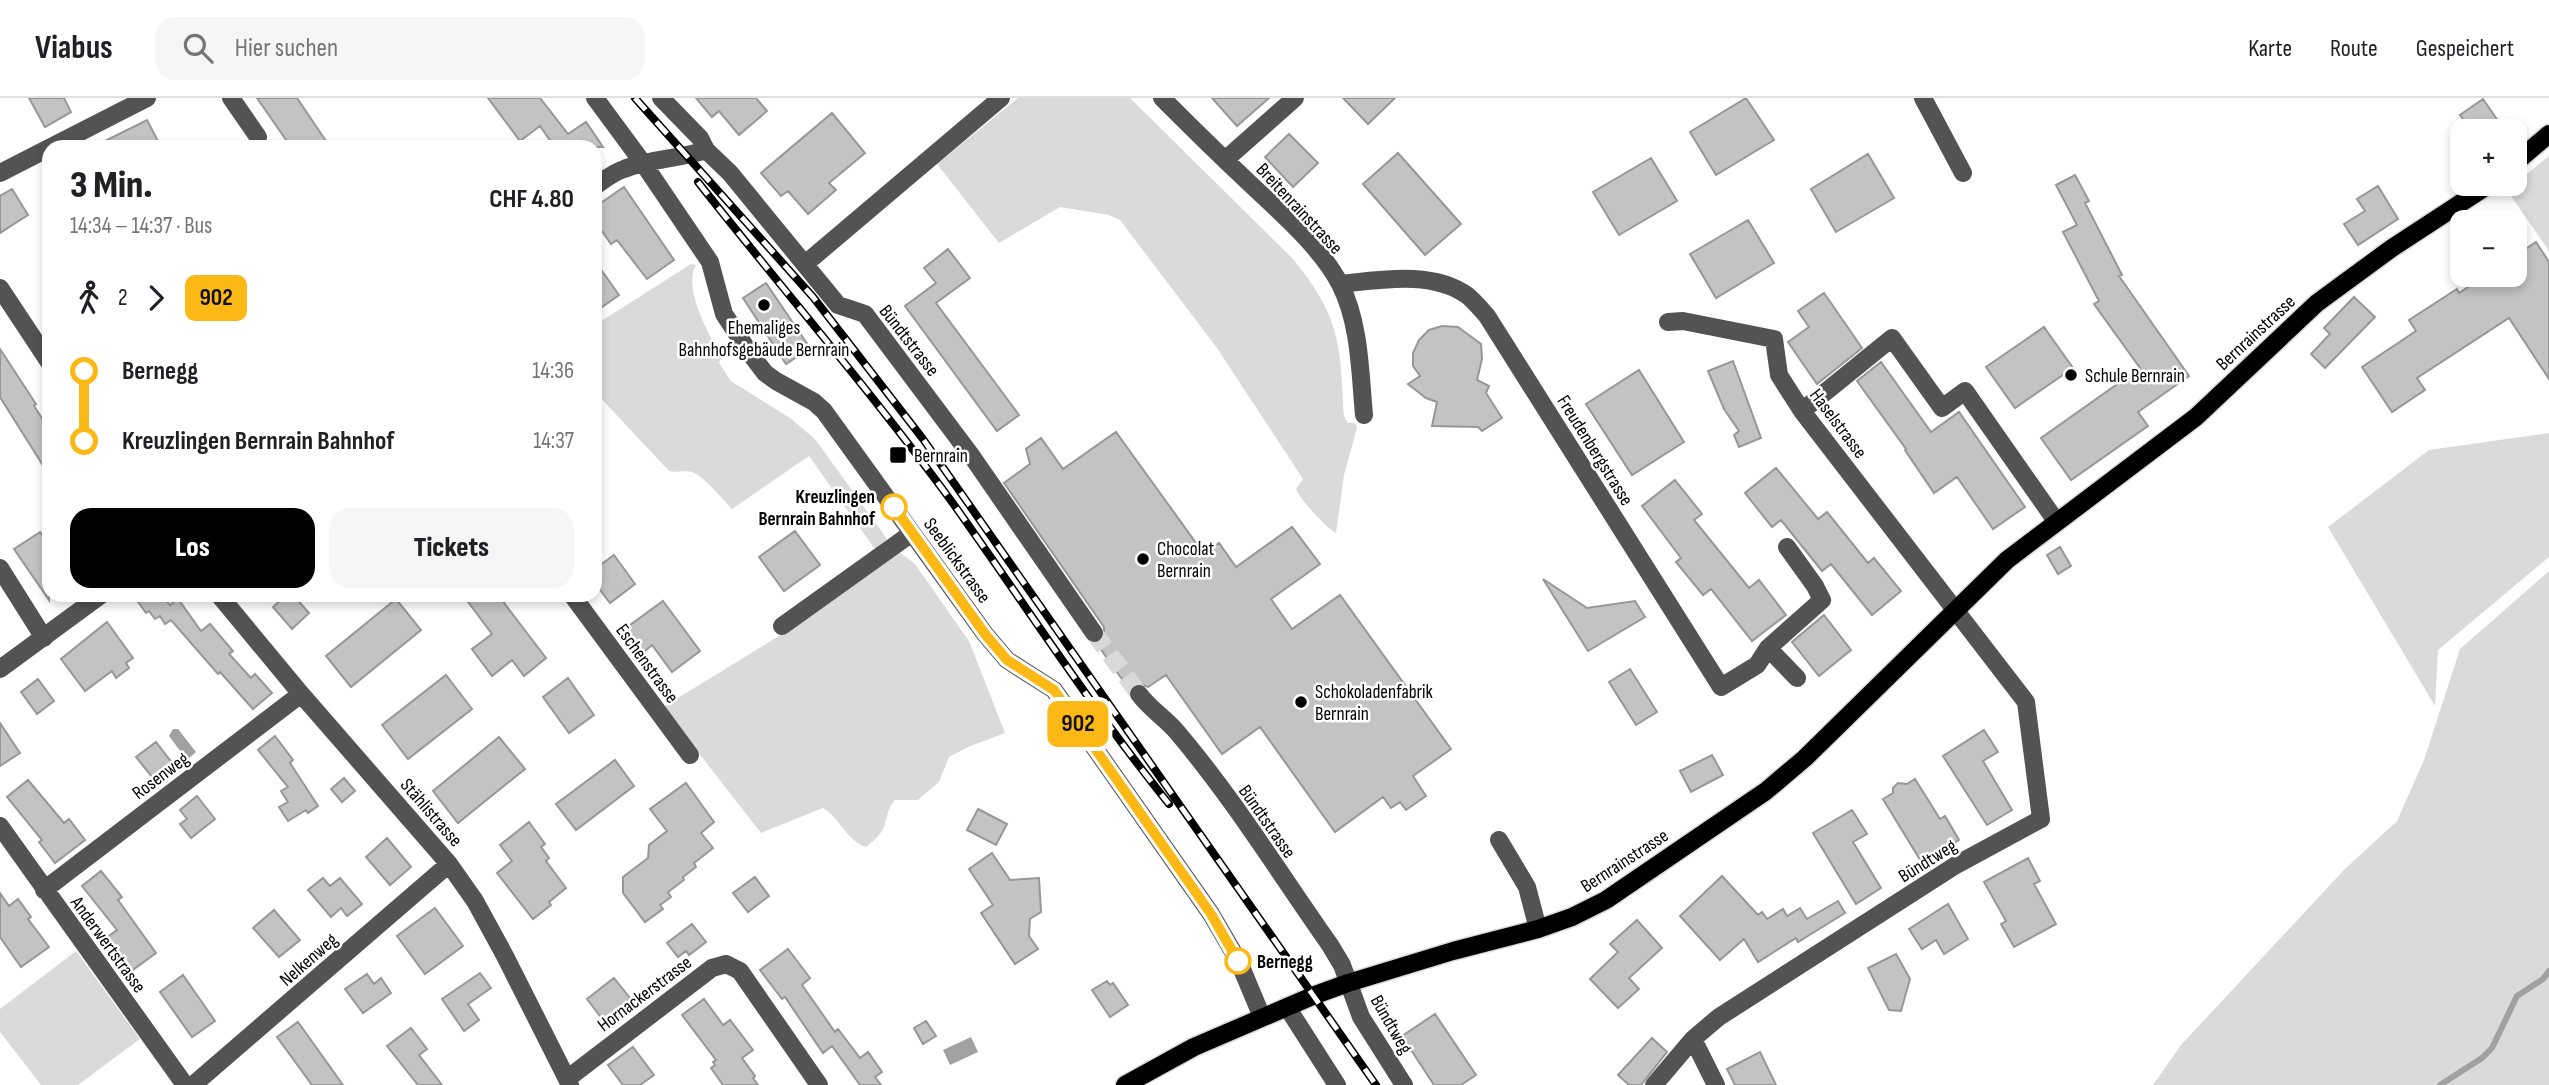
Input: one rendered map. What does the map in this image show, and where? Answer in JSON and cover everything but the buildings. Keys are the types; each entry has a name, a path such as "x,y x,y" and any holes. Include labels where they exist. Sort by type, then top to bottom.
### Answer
{"main road":[{"path":"2527,153 2549,134"},
{"name":"Bernrainstrasse","path":"1125,1085 1194,1047 1287,1006 1348,983 1538,929 1572,917 1606,900 1766,791 1832,731 2007,560 2196,417 2316,303 2392,248 2472,196"}],"street":[{"path":"66,140 147,98"},
{"path":"231,98 258,136"},
{"name":"Seeblickstrasse","path":"595,98 710,262 724,314 749,352 765,373 804,395 824,411 985,634 1007,660 1054,690 1211,914 1239,962 1262,1017"},
{"name":"Bündtstrasse","path":"661,98 730,173 838,305 865,314 972,458 1094,633"},
{"path":"805,264 1001,98"},
{"name":"Breitenrainstrasse","path":"1162,98 1281,213 1320,256 1340,284 1357,344 1364,415"},
{"path":"1225,160 1295,98"},
{"path":"1923,98 1963,173"},
{"path":"602,182 620,170 643,163 679,158 706,150"},
{"path":"0,173 42,152"},
{"name":"Freudenbergstrasse","path":"1340,284 1422,280 1446,285 1467,296 1487,316 1721,687 1757,665 1768,648 1822,600 1787,547"},
{"path":"0,288 42,351"},
{"name":"Haselstrasse","path":"1668,322 1683,321 1773,339 1779,375 1802,411 1955,608"},
{"path":"1802,411 1892,338 1942,408 1965,391 2056,521"},
{"path":"782,626 912,533"},
{"path":"0,568 44,638"},
{"path":"0,669 92,602"},
{"name":"Stählistrasse","path":"225,602 449,864 475,901 568,1082"},
{"name":"Eschenstrasse","path":"577,602 690,755"},
{"name":"Bündtweg","path":"1654,1085 1693,1039 1719,1017 1956,865 2041,820 2026,702 1955,608"},
{"path":"1768,648 1797,678"},
{"name":"Rosenweg","path":"44,890 301,694"},
{"name":"Bündtstrasse","path":"1139,694 1147,705 1175,730 1222,792 1330,945 1342,965 1348,983"},
{"name":"Anderwertstrasse","path":"0,826 185,1085"},
{"path":"1499,840 1527,887 1538,929"},
{"name":"Nelkenweg","path":"194,1085 449,864"},
{"name":"Hornackerstrasse","path":"568,1082 712,968 726,964 740,971 819,1085"},
{"name":"Bündtweg","path":"1348,983 1361,1017 1404,1085"},
{"path":"1287,1006 1336,1085"},
{"path":"1693,1039 1716,1085"}],"shaded area":[{"path":"1018,98 1130,98 1293,259 1309,280 1321,298 1335,333 1339,350 1344,416 1348,423 1355,423 1357,428 1344,475 1336,533 1307,506 1298,493 1296,489 1303,479 1217,348 1120,220 1109,215 1060,207 999,243 937,164"},
{"path":"2549,156 2549,251 2527,219 2527,210 2521,210 2511,196 2527,196 2527,174"},
{"path":"691,264 696,265 692,286 695,299 721,357 719,363 731,381 790,418 815,439 887,539 875,549 809,456 732,509 697,474 689,471 669,471 602,399 602,321"},
{"path":"2549,433 2549,557 2438,650 2435,706 2328,527 2429,450"},
{"path":"899,552 915,564 969,641 1005,733 949,757 939,782 918,800 895,800 881,832 866,847 854,840 823,808 761,833 663,707 792,628"},
{"path":"2549,571 2549,1085 2153,1085 2181,1045 2344,870 2397,821 2424,760 2460,649"},
{"path":"173,729 178,729 196,752 187,760 169,736"},
{"path":"76,951 140,1039 78,1085 41,1085 0,1032 0,1009"},
{"path":"971,1037 978,1052 950,1065 943,1050"}],"waterway":[{"path":"2440,1085 2482,1058 2492,1048 2517,996 2543,979 2549,971"}],"tunnel":[{"path":"1094,633 1139,694"}],"railway":[{"path":"635,98 813,297 923,439 1376,1085"},
{"path":"698,182 922,461 1085,692 1169,804"}],"bus line":[{"name":"902","path":"894,507 985,634 1007,660 1054,690 1211,914 1238,961"}],"place":[{"name":"Ehemaliges Bahnhofsgebäude Bernrain","path":"764,305"},
{"name":"Schule Bernrain","path":"2071,375"},
{"name":"Bernrain","path":"898,455"},
{"name":"Kreuzlingen Bernrain Bahnhof","path":"894,507"},
{"name":"Chocolat Bernrain","path":"1143,559"},
{"name":"Schokoladenfabrik Bernrain","path":"1301,702"},
{"name":"Bernegg","path":"1238,961"}]}
